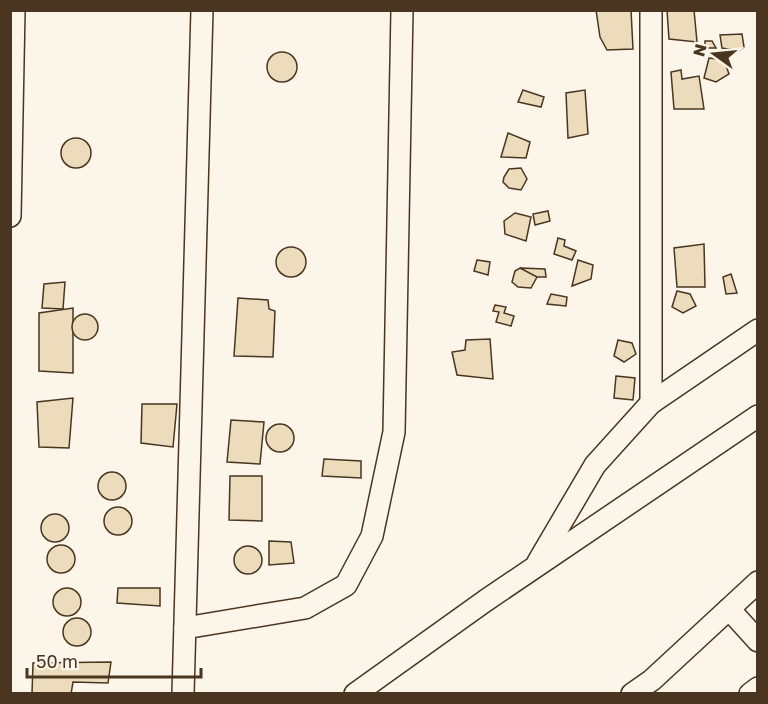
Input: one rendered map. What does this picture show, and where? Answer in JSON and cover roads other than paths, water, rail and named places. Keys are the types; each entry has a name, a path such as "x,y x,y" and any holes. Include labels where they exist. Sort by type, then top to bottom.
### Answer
{"street":[{"path":"10,216 14,10"},
{"path":"183,693 202,10"},
{"path":"185,628 305,608 346,585 372,536 394,432 402,10"},
{"path":"651,10 651,403"},
{"path":"534,568 595,465 651,403 758,330"},
{"path":"355,693 758,416"},
{"path":"632,693 656,687 729,609 758,582"},
{"path":"729,609 758,641"},
{"path":"750,693 758,688"}]}
